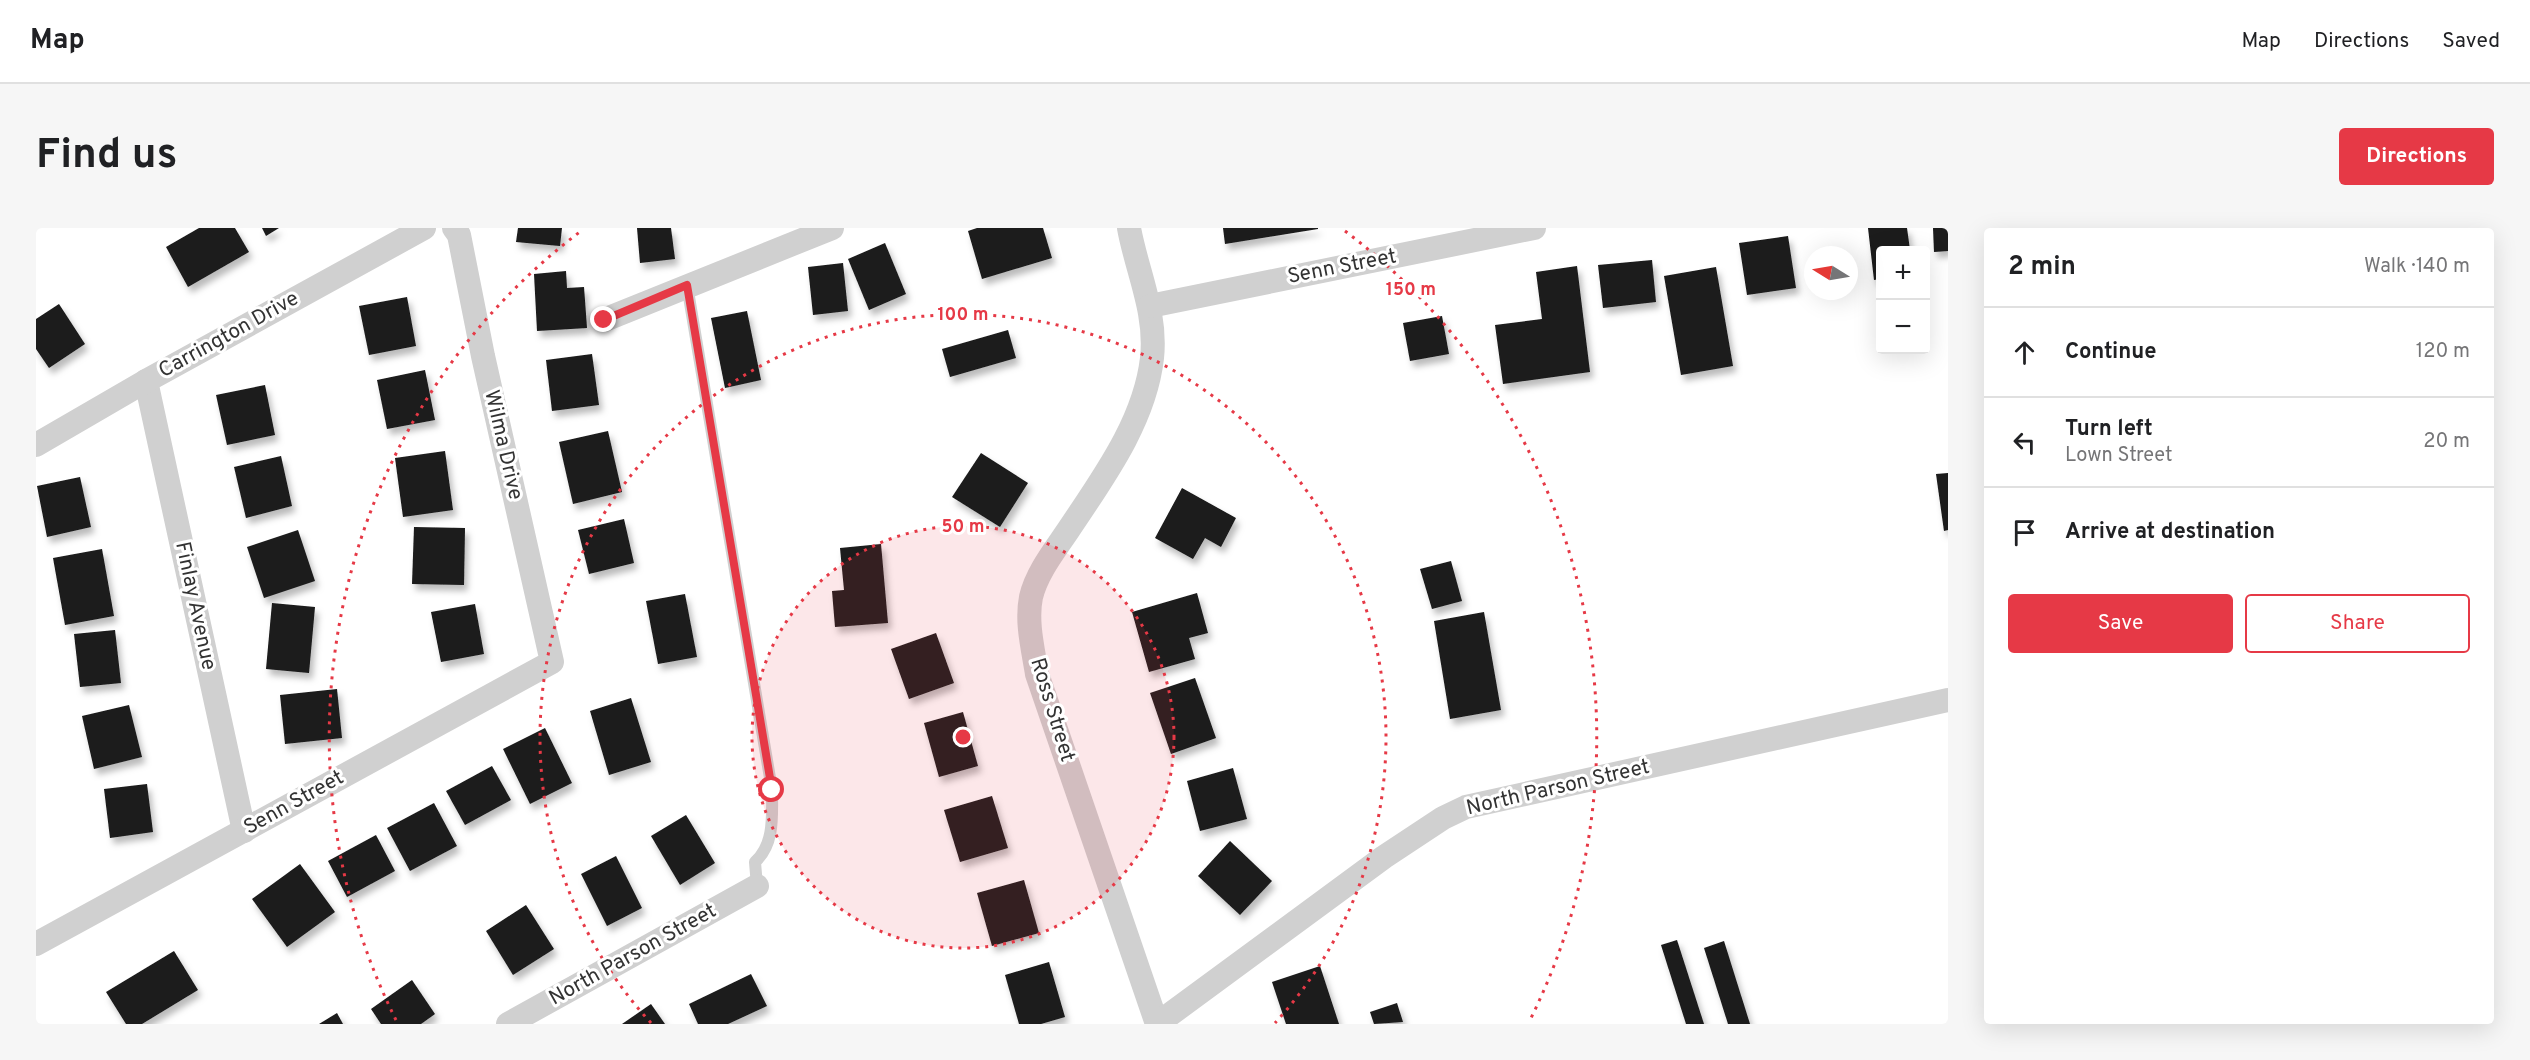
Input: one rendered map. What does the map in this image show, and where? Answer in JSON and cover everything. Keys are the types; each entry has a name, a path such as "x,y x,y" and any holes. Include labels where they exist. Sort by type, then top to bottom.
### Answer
{"street":[{"name":"Carrington Drive","path":"36,445 146,381 424,228"},
{"name":"Wilma Drive","path":"454,228 459,235 483,356 552,662"},
{"path":"604,320 832,228"},
{"name":"Ross Street","path":"1129,228 1150,306 1152,358 1139,408 1108,470 1040,572 1031,597 1029,622 1037,674 1157,1024"},
{"name":"Senn Street","path":"1150,306 1534,228"},
{"name":"Finlay Avenue","path":"146,381 244,831"},
{"name":"Senn Street","path":"36,944 552,662"},
{"name":"North Parson Street","path":"1157,1024 1384,857 1443,818 1466,807 1948,700"},
{"name":"North Parson Street","path":"508,1024 757,886"}],"lane":[{"path":"687,285 772,790 772,825 765,853 755,862 757,886"}],"building":[{"path":"199,228 235,228 249,252 188,287 166,247"},
{"path":"262,228 279,228 266,236"},
{"path":"518,228 562,228 560,246 516,242"},
{"path":"637,228 671,228 675,259 640,263"},
{"path":"977,228 1043,228 1052,258 982,279 968,231"},
{"path":"1223,228 1318,228 1318,229 1225,244"},
{"path":"1868,228 1907,228 1909,246 1876,246 1876,280 1874,280"},
{"path":"1933,228 1948,228 1948,251 1934,252"},
{"path":"1788,236 1796,288 1747,295 1739,243"},
{"path":"885,243 906,294 869,310 848,259"},
{"path":"1652,260 1656,302 1603,308 1598,265"},
{"path":"843,263 848,311 813,315 808,267"},
{"path":"1577,266 1590,372 1503,384 1495,325 1542,319 1536,272"},
{"path":"1716,267 1733,366 1681,375 1664,276"},
{"path":"566,271 567,288 584,287 587,328 537,331 534,274"},
{"path":"407,297 416,346 369,355 359,306"},
{"path":"59,304 85,344 49,368 36,349 36,319"},
{"path":"747,311 761,380 725,388 711,318"},
{"path":"1442,316 1449,354 1410,361 1403,323"},
{"path":"1008,330 1016,358 950,377 942,349"},
{"path":"592,354 599,405 552,411 546,360"},
{"path":"425,370 435,420 387,429 377,380"},
{"path":"265,385 275,435 227,445 216,395"},
{"path":"608,431 622,492 573,504 559,442"},
{"path":"445,451 453,510 403,517 395,458"},
{"path":"981,453 1028,483 1000,527 952,497"},
{"path":"281,456 292,506 246,518 234,467"},
{"path":"1948,473 1948,530 1944,531 1936,474"},
{"path":"80,477 91,527 47,537 37,486"},
{"path":"1182,488 1236,518 1221,547 1205,538 1193,559 1155,538"},
{"path":"624,519 634,563 589,574 578,530"},
{"path":"414,527 465,528 464,585 412,584"},
{"path":"298,530 315,581 264,598 247,547"},
{"path":"881,544 888,623 835,627 832,591 844,590 840,548"},
{"path":"102,549 114,616 65,625 53,558"},
{"path":"1451,561 1462,601 1432,609 1420,569"},
{"path":"1197,593 1208,633 1189,638 1195,659 1149,672 1132,612"},
{"path":"685,594 697,657 658,664 646,601"},
{"path":"272,603 315,607 309,673 266,669"},
{"path":"475,604 484,654 441,662 431,612"},
{"path":"1484,612 1501,710 1450,719 1434,621"},
{"path":"115,630 121,683 80,687 74,634"},
{"path":"936,633 954,683 909,699 891,649"},
{"path":"1195,678 1216,738 1171,754 1150,693"},
{"path":"337,689 342,738 285,744 280,695"},
{"path":"631,698 651,762 609,775 590,711"},
{"path":"129,705 142,757 94,769 82,716"},
{"path":"963,712 978,766 939,777 924,723"},
{"path":"545,728 572,783 530,804 503,749"},
{"path":"492,766 511,800 465,825 446,791"},
{"path":"1233,768 1247,819 1200,831 1187,781"},
{"path":"147,784 153,832 110,838 104,789"},
{"path":"992,796 1008,848 960,862 944,810"},
{"path":"434,803 457,846 410,871 387,828"},
{"path":"686,815 715,863 680,885 651,836"},
{"path":"376,835 395,871 347,897 328,861"},
{"path":"1230,841 1272,881 1240,915 1198,876"},
{"path":"616,856 642,908 607,926 581,874"},
{"path":"300,864 335,912 287,947 252,899"},
{"path":"1024,880 1039,933 992,946 977,893"},
{"path":"526,905 554,949 513,975 486,931"},
{"path":"1677,940 1704,1024 1686,1024 1661,945"},
{"path":"1724,941 1750,1024 1728,1024 1704,948"},
{"path":"174,951 198,990 142,1024 126,1024 106,992"},
{"path":"1049,962 1065,1017 1041,1024 1019,1024 1005,975"},
{"path":"1320,966 1339,1024 1286,1024 1272,982"},
{"path":"751,974 767,1006 728,1024 698,1024 689,1004"},
{"path":"412,980 435,1014 421,1024 381,1024 371,1009"},
{"path":"1397,1003 1403,1022 1374,1024 1370,1012"},
{"path":"651,1004 665,1024 622,1024"},
{"path":"337,1013 343,1024 319,1024"}],"route":[{"path":"604,320 687,285 772,790"}]}
